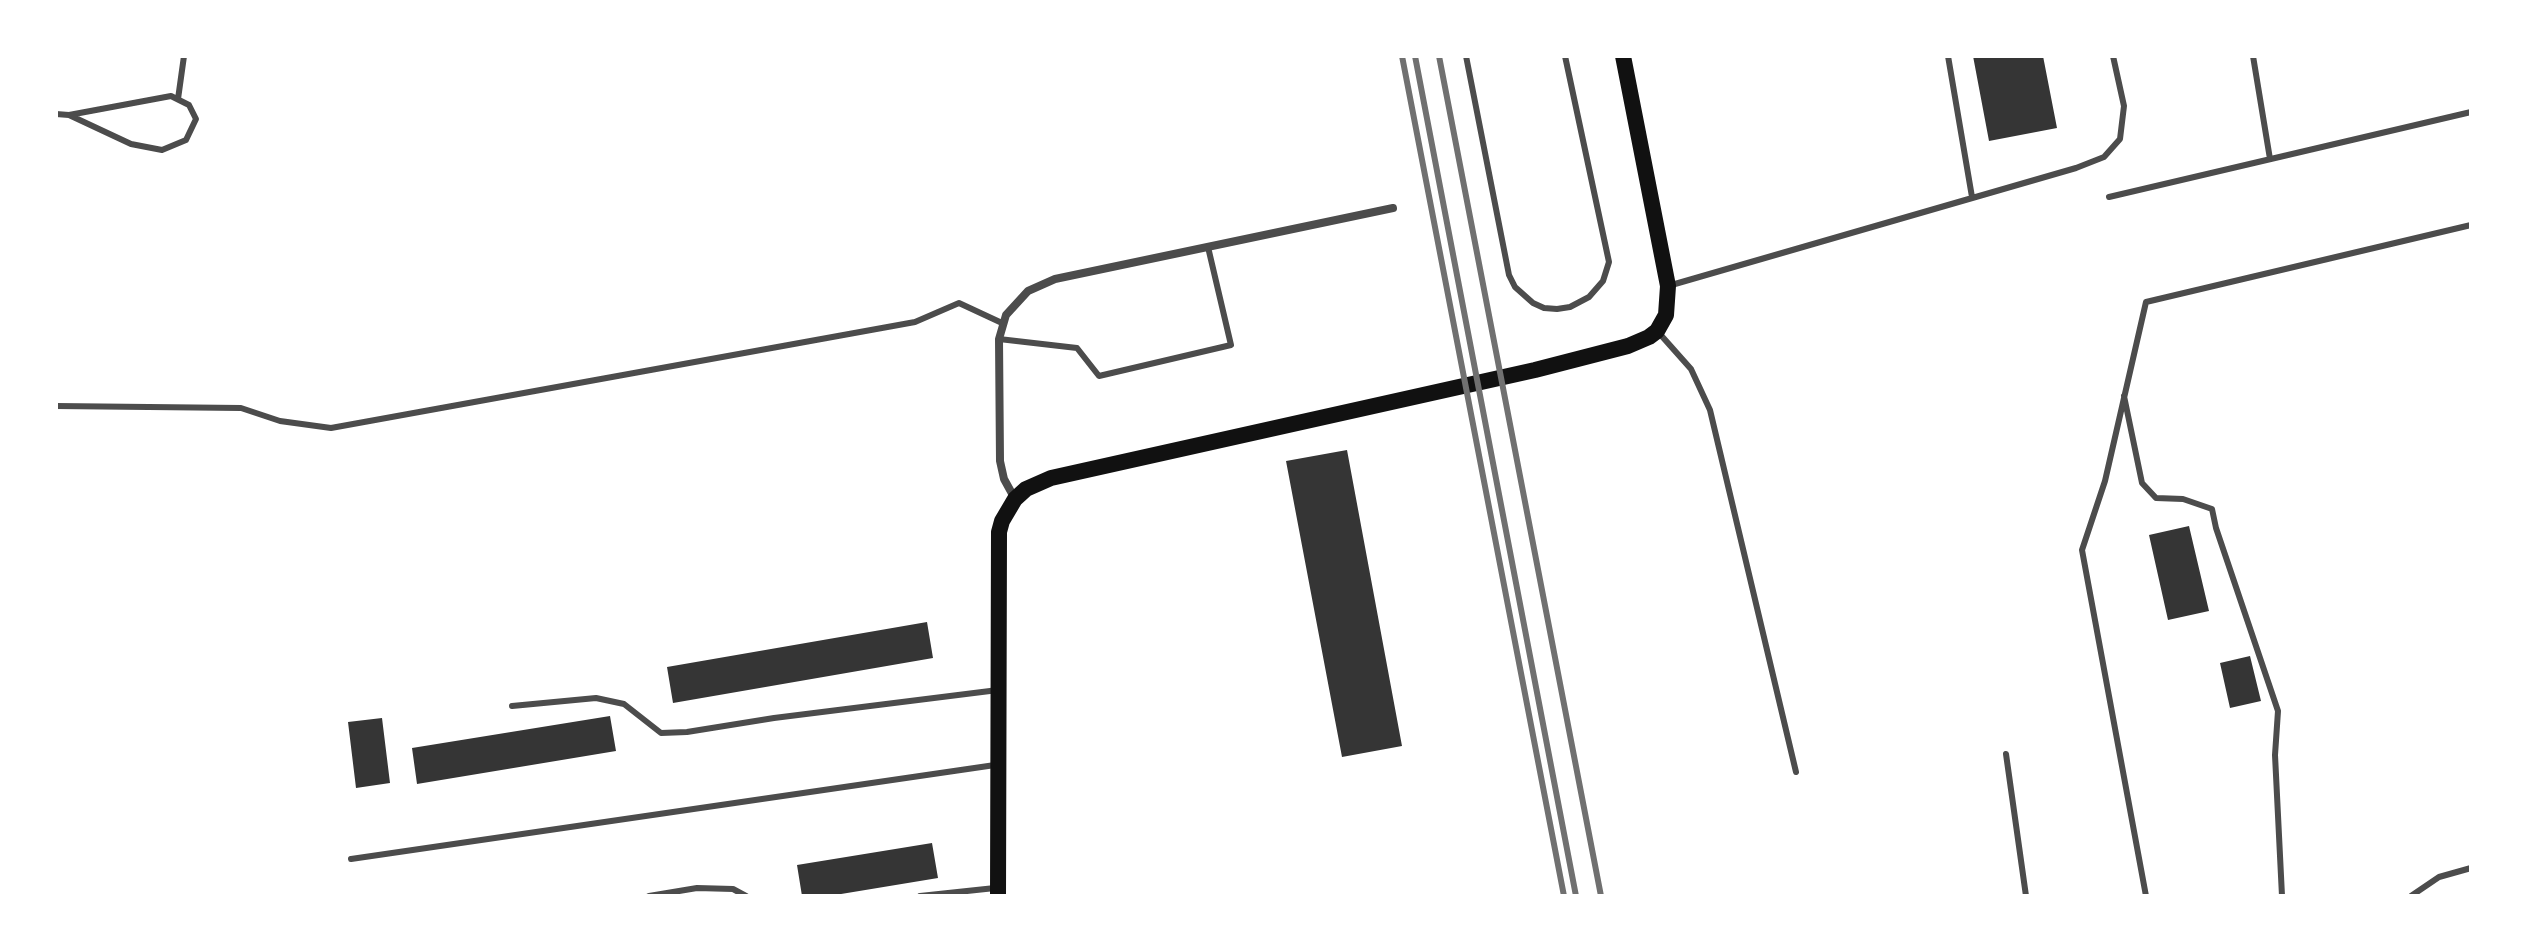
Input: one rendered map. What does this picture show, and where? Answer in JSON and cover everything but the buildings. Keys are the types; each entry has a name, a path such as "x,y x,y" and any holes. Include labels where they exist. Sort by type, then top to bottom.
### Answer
{"main road":[{"path":"998,892 999,532 1015,499 1026,489 1051,478 1535,370 1639,343 1657,331 1666,315 1668,286 1623,56"}],"street":[{"path":"1015,499 1004,479 1000,461 999,339 1002,323 1019,299 1045,282 1393,208"}],"lane":[{"path":"178,99 184,56"},
{"path":"1466,56 1509,275 1515,287 1533,303 1557,309 1570,307 1589,297 1603,281 1609,262 1565,56"},
{"path":"1948,56 1972,197"},
{"path":"1668,286 2076,168 2104,157 2120,139 2124,106 2113,56"},
{"path":"2253,56 2270,159"},
{"path":"56,114 69,115 147,98 171,96 189,105 196,119 186,140 162,150 131,144 69,115"},
{"path":"2109,197 2471,112"},
{"path":"2146,896 2082,550 2105,481 2146,302 2471,225"},
{"path":"999,339 1077,348 1099,376 1231,345 1208,247"},
{"path":"56,406 241,408 280,421 331,428 915,322 959,303 1002,323"},
{"path":"1657,331 1691,369 1710,410 1796,772"},
{"path":"2124,392 2142,483 2156,498 2183,499 2212,509 2278,711 2275,755 2282,896"},
{"path":"512,706 596,698 624,704 661,733 998,690"},
{"path":"2006,754 2026,896"},
{"path":"351,859 999,764"},
{"path":"2411,896 2439,877 2471,868"},
{"path":"649,896 697,888 733,889 746,896"},
{"path":"920,896 998,892"}],"railway":[{"path":"1402,56 1564,896"},
{"path":"1415,56 1576,896"},
{"path":"1439,56 1601,896"}]}
